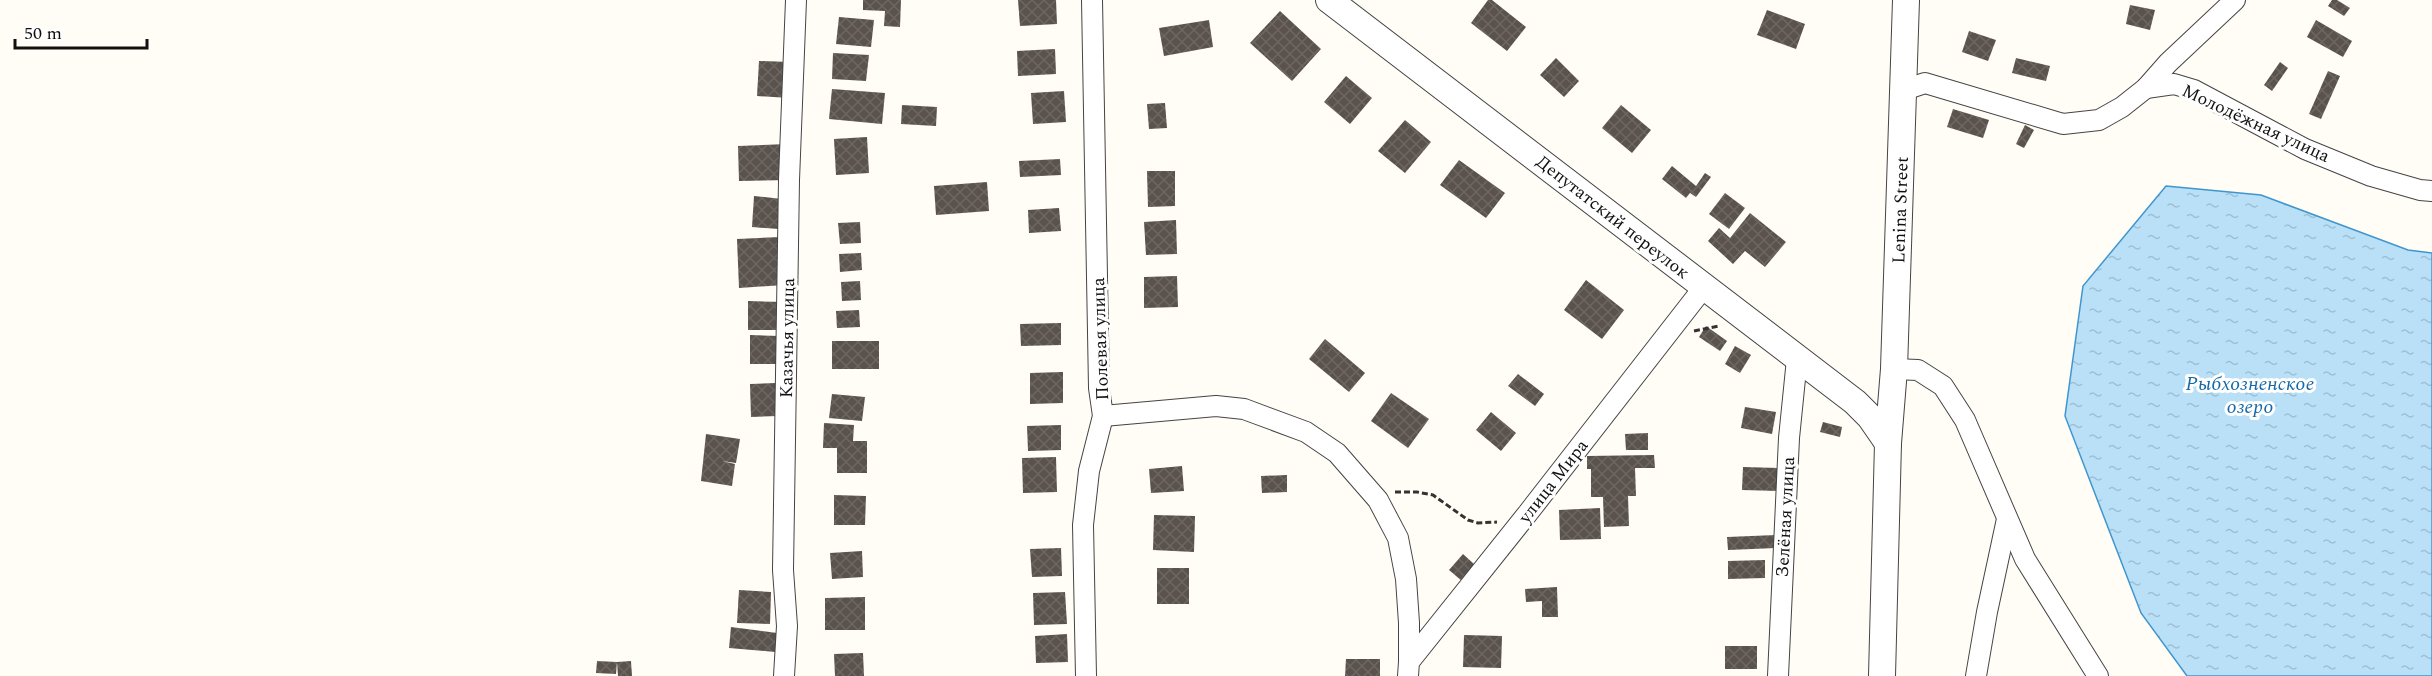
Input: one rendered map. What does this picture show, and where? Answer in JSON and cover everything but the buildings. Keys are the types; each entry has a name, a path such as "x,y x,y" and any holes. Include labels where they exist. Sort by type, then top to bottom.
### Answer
{"street":[{"name":"Казачья улица","path":"784,676 787,626 783,570 789,203 796,0"},
{"name":"Полевая улица","path":"1086,676 1083,525 1089,471 1103,416 1099,388 1092,0"},
{"name":"Депутатский переулок","path":"1329,0 1855,402 1869,417 1889,432"},
{"name":"Lenina Street","path":"1881,676 1906,0"},
{"path":"1904,90 1925,83 2062,124 2099,120 2122,107 2146,88 2168,63 2235,0"},
{"name":"Молодёжная улица","path":"2146,88 2174,84 2194,90 2305,149 2371,176 2420,190 2432,191"},
{"name":"улица Мира","path":"1408,669 1704,288"},
{"name":"Зелёная улица","path":"1778,676 1789,438 1797,359"},
{"path":"1894,369 1918,370 1943,386 1965,420 2025,559 2098,676"},
{"path":"1103,416 1216,406 1244,409 1306,432 1337,453 1378,500 1398,538 1408,612 1408,669"},
{"path":"1976,676 2007,519"}],"path":[{"path":"1666,334 1682,336 1701,328 1726,326"},
{"path":"1378,500 1387,493 1417,492 1433,495 1468,520 1497,522"}],"water":[{"name":"Рыбхозненское озеро","path":"2166,186 2261,195 2408,250 2432,253 2432,676 2187,676 2141,613 2065,416 2083,286"}]}
